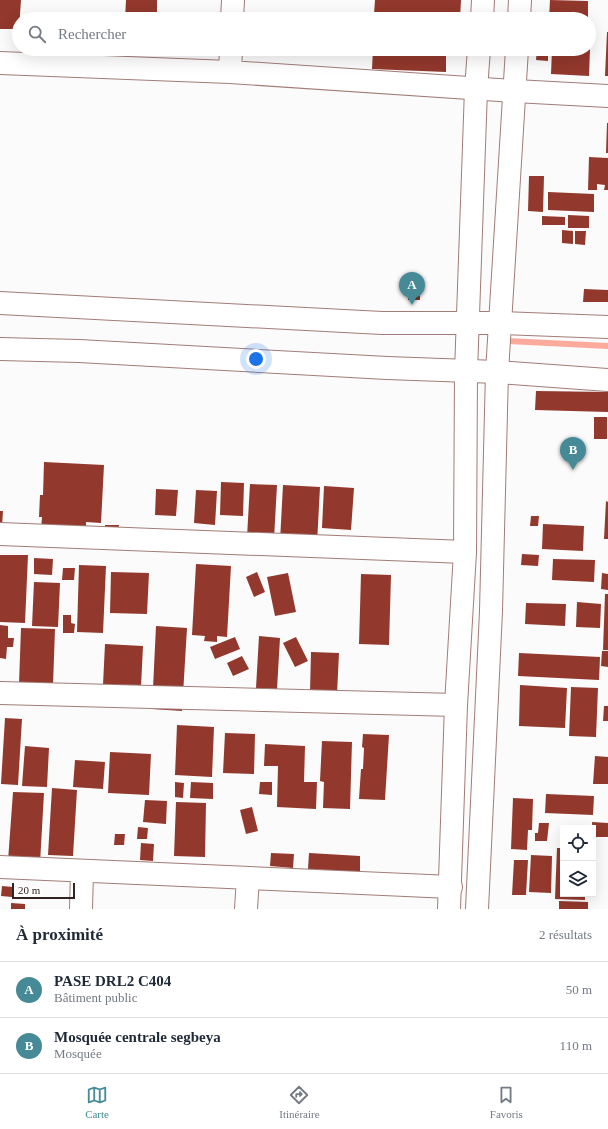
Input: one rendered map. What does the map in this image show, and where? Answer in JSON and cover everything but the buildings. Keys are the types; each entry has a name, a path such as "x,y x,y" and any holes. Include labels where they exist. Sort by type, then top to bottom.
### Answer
{"street":[{"path":"232,12 233,0"},
{"path":"482,12 483,0"},
{"path":"519,12 520,0"},
{"path":"230,72 231,56"},
{"path":"449,909 451,886 456,705 465,552 466,372 478,56"},
{"path":"478,909 492,610 497,372 517,56"},
{"path":"0,63 230,72 476,89 608,96"},
{"path":"0,303 382,323 500,323 608,327"},
{"path":"0,349 79,351 466,372 497,372 608,380"},
{"path":"0,534 465,552"},
{"path":"0,693 456,705"},
{"path":"0,867 451,886"},
{"path":"81,909 82,871"},
{"path":"246,909 248,878"}],"waterway":[{"path":"507,341 608,346"}],"place":[{"name":"PASE DRL2 C404","path":"412,305"},
{"name":"Mosquée centrale segbeya","path":"573,470"}]}
